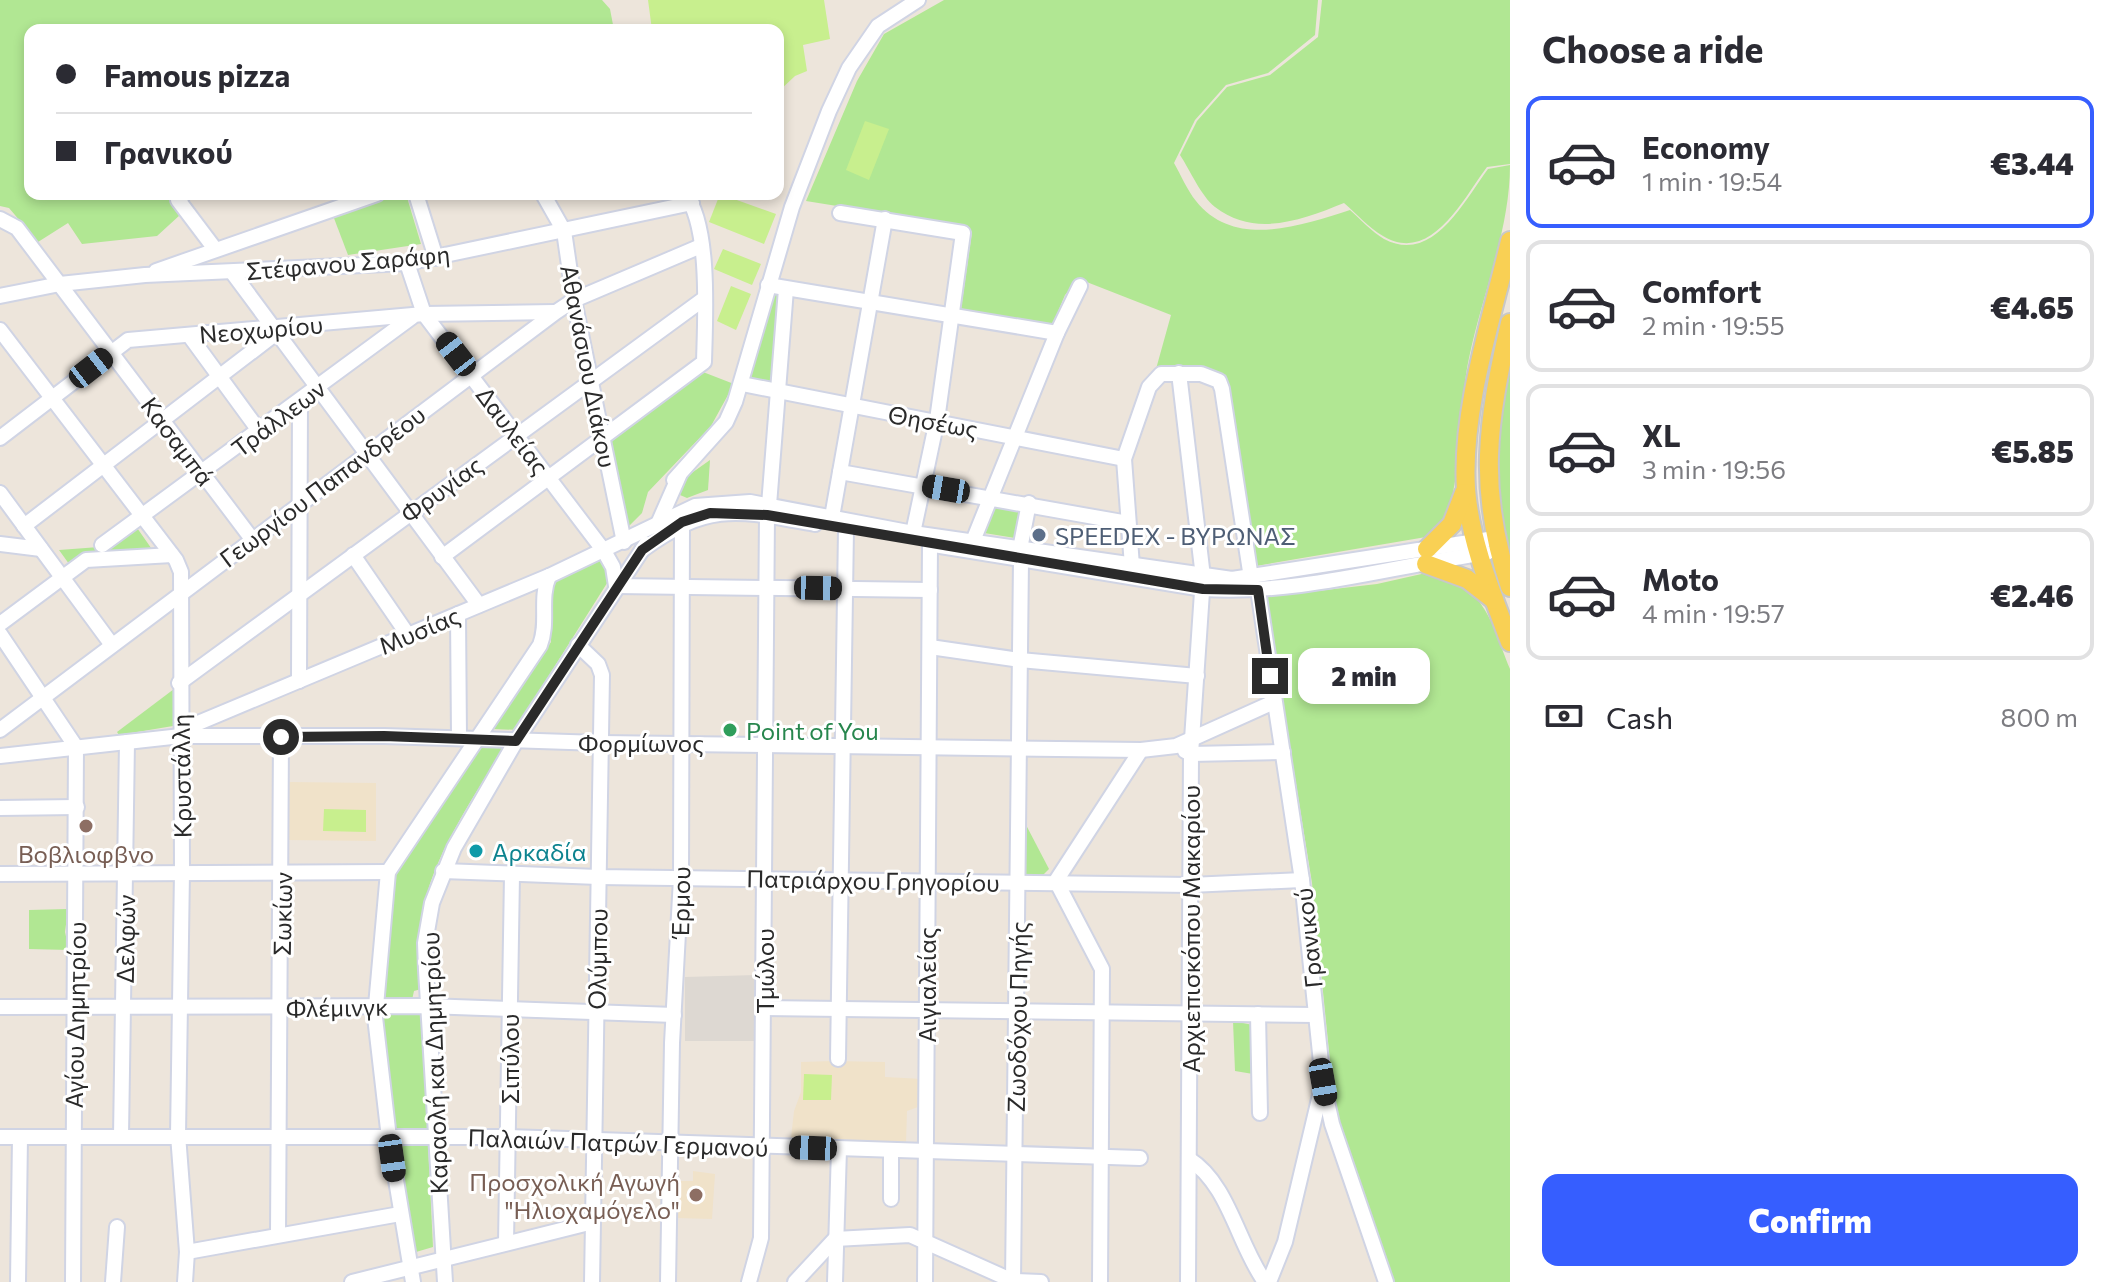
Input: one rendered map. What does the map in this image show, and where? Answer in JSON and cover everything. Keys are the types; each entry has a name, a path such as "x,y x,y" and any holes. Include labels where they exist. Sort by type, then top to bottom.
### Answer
{"main road":[{"path":"1494,600 1467,579 1427,557 1452,524 1466,486 1470,430 1479,377 1510,241"},
{"path":"1510,323 1487,445 1487,546 1494,600 1510,642"},
{"path":"1466,486 1487,546 1510,587"}],"street":[{"path":"658,524 676,483 726,422 742,384 768,285 807,164 849,68 884,20 918,0"},
{"path":"183,200 215,249"},
{"path":"145,275 359,200"},
{"path":"418,200 436,258"},
{"name":"Αθανάσιου Διάκου","path":"546,200 564,231 574,300 604,439 634,543"},
{"name":"Στέφανου Σαράφη","path":"0,296 60,284 145,275 407,263 564,231 680,200"},
{"path":"442,557 550,480 704,362 705,298 701,246 689,200"},
{"path":"840,213 963,233 937,420 913,533"},
{"name":"Κασαμπά","path":"0,219 17,228 252,539"},
{"path":"832,517 885,219"},
{"name":"Γεωργίου Παπανδρέου","path":"0,730 556,312 574,300 701,246"},
{"name":"Δαυλείας","path":"407,263 418,315 471,374 604,551 613,567 616,586"},
{"path":"232,272 364,454 479,605"},
{"path":"768,285 1057,333"},
{"path":"973,541 1057,333 1080,286"},
{"name":"Τμώλου","path":"749,1282 761,1238 768,510 786,289"},
{"name":"Φρυγίας","path":"179,683 591,378 705,298"},
{"name":"Νεοχωρίου","path":"0,438 128,340 273,330 418,315 556,312"},
{"name":"Τράλλεων","path":"102,545 418,315"},
{"name":"Κρυστάλλη","path":"0,330 172,555 181,572 182,872 178,1135 187,1252 185,1282"},
{"path":"24,526 219,377 273,330"},
{"path":"189,335 260,432"},
{"path":"1132,566 1124,459 1149,387 1161,374 1179,373"},
{"name":"Γρανικού","path":"1179,373 1201,374 1219,381 1302,880 1323,1082 1279,1261 1267,1282"},
{"name":"Αρχιεπισκόπου Μακαρίου","path":"1179,373 1203,583 1191,738 1188,1282"},
{"name":"Θησέως","path":"742,384 1124,459"},
{"path":"299,681 300,402"},
{"path":"840,472 1029,503 1128,523"},
{"path":"676,483 677,505 695,506"},
{"path":"634,543 647,525 660,494 676,483"},
{"path":"0,493 112,645"},
{"name":"Μυσίας","path":"181,736 191,726 604,551 634,543 658,524 695,506 733,501 768,510"},
{"name":"Ζωοδόχου Πηγής","path":"1013,1281 1021,554 1029,503"},
{"path":"634,543 682,522 724,512 768,510 832,517 973,541 1021,554 1203,583 1254,584 1487,546"},
{"path":"768,510 846,529 930,544 1132,566 1203,583"},
{"name":"Έρμου","path":"668,1282 674,1015 681,878 682,522"},
{"path":"838,1059 846,529"},
{"name":"Καραολή και Δημητρίου","path":"445,1282 427,1006 425,943 432,903 443,871 516,741 616,586 634,543"},
{"path":"0,544 41,549"},
{"name":"Αιγιαλείας","path":"925,1282 930,544"},
{"path":"0,624 95,558 172,555"},
{"path":"353,555 408,635"},
{"name":"Καραολή και Δημητρίου","path":"413,1282 389,1138 376,1006 388,872 467,738 540,645 543,637 542,596 549,576"},
{"path":"616,586 930,590"},
{"path":"458,614 467,738"},
{"path":"0,634 76,747"},
{"name":"Ολύμπου","path":"578,645 602,670 592,1282"},
{"path":"930,647 1020,660 1197,676"},
{"name":"Φορμίωνος","path":"0,756 181,736 467,738 600,743 766,742 1141,750 1176,746 1274,702"},
{"name":"Σωκίων","path":"278,1235 281,737"},
{"name":"Δελφών","path":"121,1136 127,742"},
{"path":"1176,746 1191,754 1283,752"},
{"name":"Αγίου Δημητρίου","path":"73,1282 78,874 76,747"},
{"path":"1100,1282 1102,969 1056,881 1141,750"},
{"path":"0,808 77,807"},
{"name":"Πατριάρχου Γρηγορίου","path":"443,871 598,877 1190,885 1302,880"},
{"path":"0,874 388,872"},
{"name":"Σιπύλου","path":"506,1243 512,875"},
{"name":"Φλέμινγκ","path":"0,1007 427,1006 674,1015"},
{"path":"763,1008 1315,1015"},
{"path":"1258,1014 1260,1113"},
{"path":"1323,1082 1332,1124 1386,1282"},
{"name":"Παλαιών Πατρών Γερμανού","path":"0,1137 508,1137 1140,1158"},
{"path":"18,1282 20,1137"},
{"path":"835,1282 839,1149"},
{"path":"891,1150 891,1199"},
{"path":"1189,1159 1201,1167 1215,1186 1267,1282"},
{"path":"187,1252 400,1214"},
{"path":"352,1282 593,1222"},
{"path":"113,1282 117,1227"},
{"path":"795,1282 835,1239 910,1235 1013,1281 1041,1282"},
{"path":"1279,1261 1280,1282"}],"shaded area":[{"path":"287,782 376,783 376,841 286,840"},
{"path":"756,975 756,1041 685,1041 685,977"},
{"path":"801,1062 885,1062 885,1077 922,1079 918,1107 907,1111 906,1143 791,1138 794,1111 801,1092"},
{"name":"Προσχολική Αγωγή \"Ηλιοχαμόγελο\"","path":"693,1171 715,1174 712,1219 675,1218 675,1201 680,1197 676,1194 676,1181 693,1181"}],"green space":[{"path":"0,0 602,0 610,9 613,24 24,24 24,200 170,200 180,215 157,236 82,244 68,223 38,242 9,208 0,206"},
{"path":"648,0 824,0 830,39 803,45 807,71 795,76 784,86 784,24 651,24"},
{"path":"944,0 1318,0 1315,35 1268,73 1226,85 1195,120 1174,163 1196,201 1212,216 1230,225 1270,230 1350,210 1384,239 1402,245 1418,244 1445,226 1488,169 1510,165 1500,238 1469,358 1454,486 1444,523 1434,527 1426,537 1256,566 1252,564 1224,385 1179,369 1156,369 1171,315 1079,279 1065,295 1052,326 961,309 972,232 967,227 806,201 857,81 884,34"},
{"path":"1322,0 1510,0 1510,164 1487,167 1444,224 1416,242 1400,243 1383,236 1344,203 1295,220 1262,224 1246,222 1215,207 1180,155 1197,121 1227,87 1270,75 1318,37"},
{"path":"865,121 889,129 869,180 846,170"},
{"path":"369,200 408,200 421,244 348,255 332,213"},
{"path":"718,200 737,200 776,214 764,244 709,222"},
{"path":"723,249 761,264 752,285 714,269"},
{"path":"731,286 751,294 736,330 717,321"},
{"path":"772,294 781,296 773,385 750,381"},
{"path":"1510,361 1510,555 1499,508 1496,458"},
{"path":"703,372 734,384 711,426 648,492 642,513 628,527 611,438"},
{"path":"710,460 708,490 687,498 680,495 686,477"},
{"path":"993,499 1021,505 1015,538 978,532"},
{"path":"135,525 156,555 72,568 59,550 99,547"},
{"path":"603,559 609,580 519,723 518,730 492,729 551,642 549,592 559,578"},
{"path":"1426,573 1461,586 1483,606 1510,669 1510,1282 1389,1282 1358,1175 1337,1130 1312,883 1266,597 1377,584"},
{"path":"174,689 173,726 119,735 117,732"},
{"path":"476,746 500,746 502,750 464,813 431,880 420,928 421,989 414,991 412,1000 383,999 387,926 397,865"},
{"path":"324,809 366,810 366,832 323,831"},
{"path":"1025,823 1049,869 1043,875 1021,875 1021,827"},
{"path":"68,909 65,932 69,950 29,949 29,910"},
{"path":"385,1012 422,1015 428,1131 395,1132 382,1016"},
{"path":"1233,1021 1253,1025 1253,1074 1235,1071"},
{"path":"804,1074 832,1075 831,1100 803,1100"},
{"path":"428,1144 433,1247 416,1252 398,1147"}],"place":[{"name":"SPEEDEX - ΒΥΡΩΝΑΣ","path":"1039,535"},
{"name":"Point of You","path":"730,730"},
{"name":"Βοβλιοφβνο","path":"86,826"},
{"name":"Αρκαδία","path":"476,851"},
{"name":"Προσχολική Αγωγή \"Ηλιοχαμόγελο\"","path":"696,1195"}],"route":[{"path":"281,737 384,736 516,741 642,550 682,522 724,512 767,515 1203,589 1258,590 1270,676"}]}
